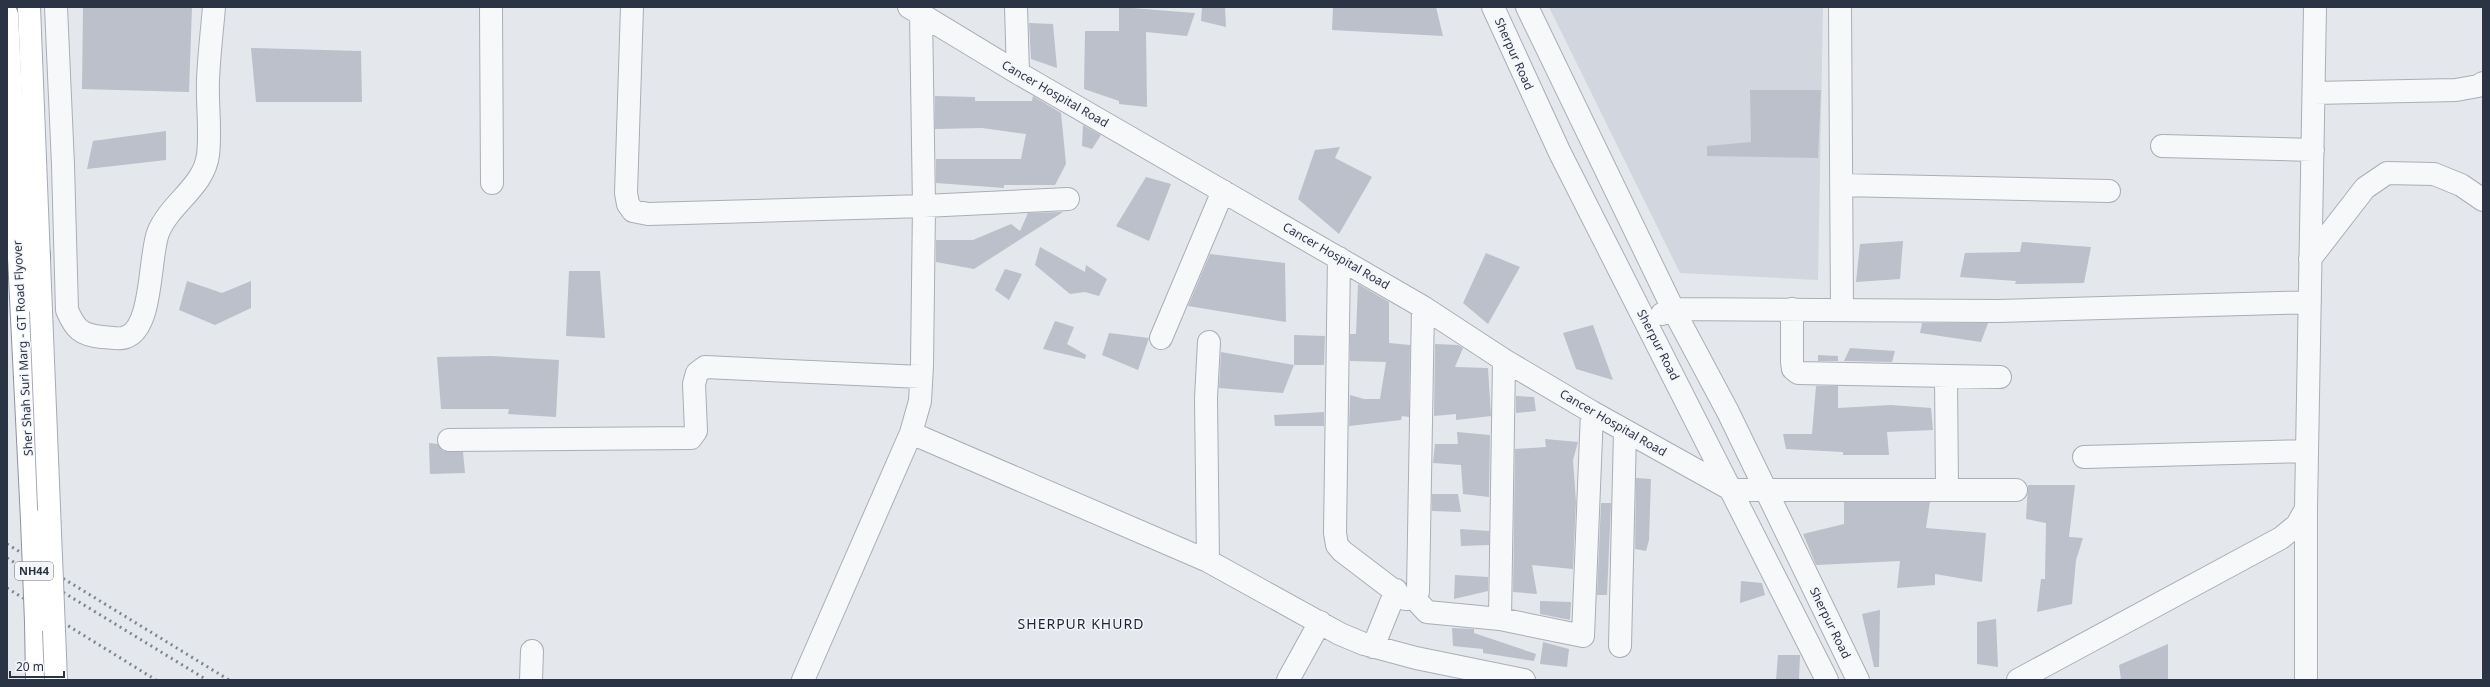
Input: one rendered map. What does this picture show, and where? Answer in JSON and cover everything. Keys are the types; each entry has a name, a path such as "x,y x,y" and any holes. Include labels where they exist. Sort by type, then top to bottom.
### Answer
{"main road":[{"path":"29,7 29,254 41,311 56,680"},
{"name":"Sher Shah Suri Marg - GT Road Flyover","path":"7,15 29,254 32,520 37,680"}],"street":[{"path":"56,7 63,165 67,310 74,327 91,336 126,338 136,330 144,313 158,234 166,218 200,177 208,156 208,78 214,7"},
{"path":"492,7 492,182"},
{"path":"632,7 626,193 628,204 633,211 648,214 924,206 1068,199"},
{"path":"1016,7 1018,73"},
{"name":"Sherpur Road","path":"1493,7 1560,153 1827,680"},
{"name":"Sherpur Road","path":"1527,7 1673,309 1728,412 1858,680"},
{"path":"1840,7 1842,309"},
{"path":"2306,680 2306,509 2315,7"},
{"path":"803,680 911,433 920,401 924,206 915,11"},
{"name":"Cancer Hospital Road","path":"915,11 1018,73 1423,307 1504,360 1592,412 1732,490 2016,490"},
{"path":"2314,93 2456,90 2478,86 2483,83"},
{"path":"2162,146 2313,150"},
{"path":"2310,259 2365,188 2386,173 2434,174 2460,185 2483,200"},
{"path":"1842,185 2109,191"},
{"path":"1161,338 1223,191"},
{"path":"1339,258 1335,533 1342,551 1405,594 1427,612 1500,619 1583,636 1592,412"},
{"path":"1645,320 1673,309 1998,311 2310,302"},
{"path":"1405,594 1418,592 1423,307"},
{"path":"1792,309 1792,362 1793,369 1798,373 2000,377"},
{"path":"1208,561 1206,398 1209,342"},
{"path":"1500,619 1504,360"},
{"path":"450,440 690,438 696,431 694,384 697,373 705,367 921,377"},
{"path":"1946,376 1946,490"},
{"path":"1620,646 1625,431"},
{"path":"911,433 1208,561 1340,634 1373,647 1416,658 1524,680"},
{"path":"2084,457 2307,451"},
{"path":"2018,680 2281,538 2297,525 2306,509"},
{"path":"1373,647 1405,594"},
{"path":"1288,680 1320,622"},
{"path":"531,680 532,651"}],"shaded area":[{"path":"1549,7 1823,7 1818,280 1680,273"}],"building":[{"path":"83,7 192,7 189,92 82,89"},
{"path":"1119,7 1195,13 1187,36 1146,32 1147,107 1119,104 1119,101 1084,89 1085,31 1119,31"},
{"path":"1202,7 1225,7 1226,27 1201,21"},
{"path":"1333,7 1436,7 1443,36 1332,30"},
{"path":"1029,23 1053,24 1057,68 1031,59"},
{"path":"251,48 361,51 362,102 256,102"},
{"path":"1750,90 1821,90 1818,158 1707,156 1707,146 1751,142"},
{"path":"935,96 975,97 975,101 1032,101 1033,96 1061,113 1066,164 1055,185 1004,185 1004,188 936,183 936,159 1021,159 1026,134 982,128 935,129"},
{"path":"1083,125 1101,135 1092,149 1082,146"},
{"path":"166,131 166,160 87,169 93,141"},
{"path":"1340,147 1335,158 1372,177 1339,234 1298,199 1315,150"},
{"path":"1146,177 1171,184 1149,241 1116,226"},
{"path":"1063,212 974,269 936,262 936,240 973,240 1011,224 1020,231 1028,213"},
{"path":"1903,241 1900,279 1856,282 1860,244"},
{"path":"2022,242 2091,247 2084,283 2015,284 2016,281 1960,277 1965,253 2020,252"},
{"path":"1040,247 1085,272 1086,265 1107,279 1099,296 1085,292 1070,294 1035,265"},
{"path":"1486,253 1520,267 1488,324 1463,303"},
{"path":"1210,254 1285,263 1286,322 1188,306"},
{"path":"1005,269 1022,274 1009,300 995,290"},
{"path":"569,271 600,271 605,338 566,336"},
{"path":"187,281 222,293 251,281 251,308 215,325 179,310"},
{"path":"1358,284 1389,302 1389,343 1410,345 1409,417 1402,416 1401,420 1349,426 1350,395 1364,399 1380,399 1386,362 1350,361 1350,334 1356,334"},
{"path":"1055,321 1074,327 1067,344 1086,355 1085,359 1043,349"},
{"path":"1922,323 1988,323 1981,342 1920,333"},
{"path":"1593,325 1613,380 1576,369 1563,333"},
{"path":"1109,333 1149,338 1138,370 1102,355"},
{"path":"1294,335 1325,336 1324,365 1294,365"},
{"path":"1435,344 1458,345 1463,348 1455,367 1488,368 1491,416 1456,420 1456,414 1434,416"},
{"path":"1850,348 1895,351 1892,362 1844,361"},
{"path":"1221,352 1294,365 1283,393 1219,388"},
{"path":"1818,355 1838,356 1838,361 1818,361"},
{"path":"491,356 559,360 556,417 508,414 509,409 441,409 437,357"},
{"path":"1816,386 1838,386 1838,408 1891,405 1931,408 1933,430 1887,432 1889,455 1843,455 1843,452 1786,449 1783,434 1812,434"},
{"path":"1516,396 1534,397 1536,411 1516,413"},
{"path":"1324,412 1324,426 1275,426 1274,415"},
{"path":"1457,432 1490,435 1489,497 1463,494 1461,465 1433,463 1435,444 1458,444"},
{"path":"1545,439 1578,442 1573,460 1576,502 1573,569 1532,565 1537,594 1513,592 1515,449 1546,447"},
{"path":"429,443 438,444 443,451 463,452 465,473 430,474"},
{"path":"1636,478 1651,479 1649,540 1646,551 1635,549"},
{"path":"2028,485 2075,485 2069,537 2083,538 2076,560 2072,604 2037,612 2041,579 2045,579 2046,523 2026,519"},
{"path":"1432,494 1458,494 1461,512 1432,511"},
{"path":"1844,502 1930,502 1926,528 1986,533 1982,582 1935,574 1935,585 1897,588 1900,561 1816,565 1803,534 1844,524"},
{"path":"1601,503 1611,503 1607,595 1597,595"},
{"path":"1460,529 1489,531 1489,545 1461,546"},
{"path":"1455,575 1488,577 1488,591 1454,599"},
{"path":"1741,581 1762,583 1765,595 1740,603"},
{"path":"1540,601 1571,602 1570,620 1540,614"},
{"path":"1880,610 1879,667 1874,667 1862,614"},
{"path":"1996,619 1998,667 1977,664 1977,622"},
{"path":"1452,628 1474,629 1474,633 1536,654 1534,661 1483,653 1483,649 1453,646"},
{"path":"1543,642 1569,649 1567,667 1540,664"},
{"path":"2168,644 2168,680 2121,680 2119,665"},
{"path":"1778,655 1800,655 1799,680 1776,680"}],"railway":[{"path":"7,544 229,680"},
{"path":"7,558 207,680"},
{"path":"7,588 156,680"}],"district":[{"name":"SHERPUR KHURD","path":"1081,624"}]}
